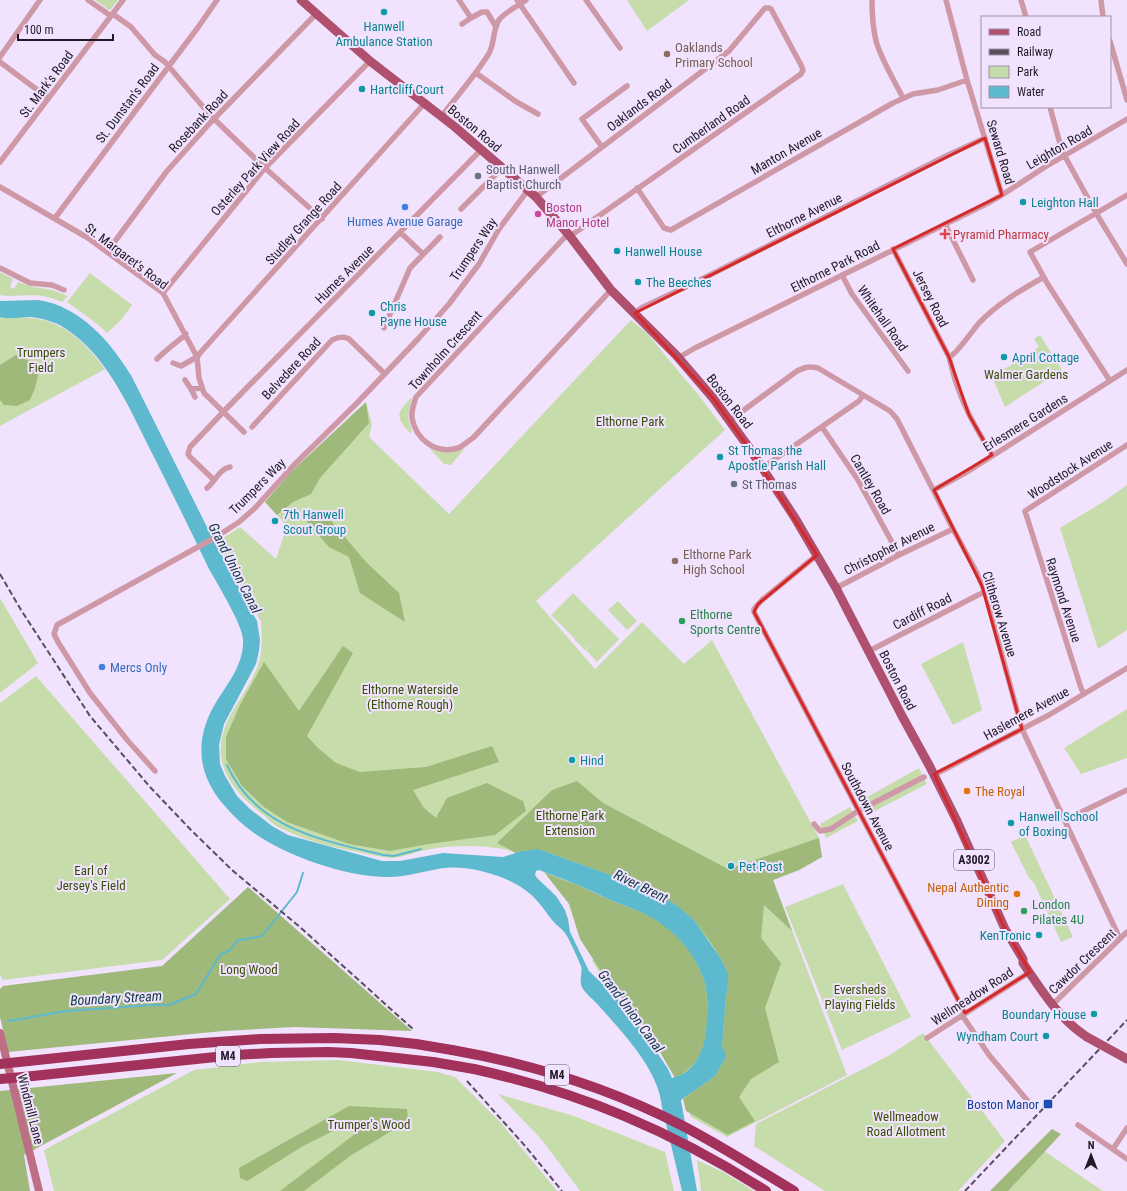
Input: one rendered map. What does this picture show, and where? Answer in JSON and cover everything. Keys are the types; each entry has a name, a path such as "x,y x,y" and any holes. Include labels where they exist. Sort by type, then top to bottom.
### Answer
{"highway":[{"name":"M4","path":"0,1064 260,1038 334,1038 380,1040 416,1044 499,1059 543,1071 619,1097 658,1114 707,1139 794,1191"},
{"name":"M4","path":"0,1079 235,1055 278,1053 351,1053 433,1062 474,1069 525,1081 604,1107 657,1130 708,1156 766,1191"}],"main road":[{"name":"Boston Road","path":"301,0 370,61 455,127 528,190 569,235 611,290 678,358 713,398 795,518 836,588 934,775 1005,929 1030,972 1052,1005"},
{"name":"A3002","path":"1052,1005 1067,1022 1087,1037 1127,1058"},
{"name":"Windmill Lane","path":"0,1033 39,1191"}],"street":[{"path":"0,57 40,0"},
{"path":"88,0 131,27 210,116 322,219"},
{"name":"St. Mark's Road","path":"0,162 123,0"},
{"name":"St. Dunstan's Road","path":"55,218 217,0"},
{"path":"459,0 471,18"},
{"path":"441,117 476,72 493,46 496,27 499,20 518,2 526,0"},
{"path":"586,0 620,48"},
{"path":"872,0 876,40 885,63 903,98"},
{"name":"Seward Road","path":"946,0 967,80 1002,195"},
{"path":"1021,0 1026,16"},
{"path":"1101,0 1103,16"},
{"path":"518,2 574,83"},
{"name":"Oaklands Road","path":"536,198 729,51 762,11 767,8"},
{"name":"Cumberland Road","path":"569,235 801,74 803,70 801,65 771,9 767,8"},
{"path":"462,24 482,12 487,12 496,27"},
{"name":"Rosebank Road","path":"107,252 167,171 214,119 316,14"},
{"path":"1111,44 1127,100"},
{"name":"Osterley Park View Road","path":"163,293 265,168 370,61"},
{"path":"0,62 48,98"},
{"path":"476,72 515,101 538,114"},
{"name":"Manton Avenue","path":"637,188 664,228 671,230 903,98 914,94 938,90 967,80"},
{"path":"602,147 582,119 627,86"},
{"name":"Studley Grange Road","path":"197,357 424,104"},
{"path":"1050,108 1064,156 1096,213 1125,255 1127,264"},
{"name":"Leighton Road","path":"1002,195 1127,119"},
{"name":"Elthorne Avenue","path":"635,313 642,308 985,138"},
{"name":"Humes Avenue","path":"214,480 190,457 189,450 223,412 401,233 481,150"},
{"path":"461,209 502,168"},
{"name":"St. Margaret's Road","path":"0,187 55,218 107,252 163,293 197,357 204,393 244,432"},
{"name":"Trumpers Way","path":"155,771 128,741 90,692 54,634 57,625 216,537 254,509 293,466 385,374 444,310 480,264 499,229 528,190"},
{"name":"Elthorne Park Road","path":"678,358 694,348 1002,195"},
{"path":"1110,381 1030,252 1127,195"},
{"path":"945,224 973,280"},
{"path":"401,233 423,254"},
{"name":"Townholm Crescent","path":"569,235 564,238 416,397 412,408 412,417 415,429 421,439 438,449 458,448 473,438 611,290"},
{"path":"384,328 410,268 440,237"},
{"name":"Jersey Road","path":"893,249 949,358 958,390 976,430 992,455"},
{"path":"0,268 30,283 52,285 64,290"},
{"name":"Whitehall Road","path":"842,275 852,294 908,371"},
{"path":"949,358 955,354 969,334 995,308 1044,276"},
{"path":"158,359 166,349 172,347 186,334"},
{"name":"Belvedere Road","path":"252,427 332,340 338,337 345,337 348,339 385,374"},
{"path":"173,363 181,366 197,357"},
{"name":"Clitherow Avenue","path":"729,421 797,371 805,367 812,366 818,368 890,411 897,419 976,571 985,592 1022,729 1120,939"},
{"name":"Erlesmere Gardens","path":"934,490 967,472 1127,370"},
{"path":"185,380 195,397"},
{"path":"191,389 202,388"},
{"path":"762,468 859,401 863,396"},
{"name":"Cantley Road","path":"822,427 858,480 898,555"},
{"name":"Woodstock Avenue","path":"1025,511 1127,445"},
{"path":"207,488 223,469 230,467"},
{"name":"Raymond Avenue","path":"1025,511 1084,694"},
{"name":"Christopher Avenue","path":"836,588 898,555 953,529"},
{"name":"Southdown Avenue","path":"817,555 751,609 754,612 964,1014 989,1055 1027,1100"},
{"name":"Cardiff Road","path":"869,651 985,592"},
{"name":"Haslemere Avenue","path":"934,775 1049,715 1127,668"},
{"path":"814,824 820,831 831,829 858,811 924,777"},
{"path":"1065,820 1127,790"},
{"name":"Cawdor Crescent","path":"1052,1005 1127,932"},
{"name":"Wellmeadow Road","path":"927,1038 1030,972"},
{"path":"1078,1126 1127,1158"},
{"path":"1113,1149 1127,1128"}],"highlighted area":[{"path":"985,138 1002,195 893,249 949,357 969,415 992,455 934,490 982,586 1022,729 934,774 1005,929 1030,972 965,1013 754,612 758,604 817,555 753,454 713,398 635,313"}],"green space":[{"path":"95,0 118,0 109,10"},
{"path":"627,0 689,0 647,31"},
{"path":"0,272 13,279 10,287 14,289 18,282 33,287 53,290 68,296 62,302 51,298 32,295 0,295"},
{"path":"90,273 132,305 121,320 107,333 67,302"},
{"name":"Trumpers Field","path":"0,317 31,318 54,324 64,329 82,342 105,369 0,426"},
{"name":"Elthorne Waterside (Elthorne Rough)","path":"631,320 649,335 697,393 725,430 536,601 595,669 642,622 684,664 712,640 819,838 822,857 799,870 773,880 847,1075 727,1137 691,1117 677,1073 653,1031 620,993 600,973 592,961 639,899 503,849 455,846 426,850 390,858 321,844 278,827 251,805 238,791 227,775 221,757 223,733 227,722 251,681 258,664 262,646 262,634 261,622 217,542 240,527 276,559 287,526 265,502 292,471 366,402 372,424 369,437 449,514"},
{"name":"Walmer Gardens","path":"1040,335 1062,370 1005,407 992,377 1039,347 1034,339"},
{"path":"16,355 32,362 38,375 35,388 30,400 17,406 4,405 0,400 0,365"},
{"path":"412,397 408,417 412,432 410,433 399,415 400,411"},
{"path":"366,402 369,423 320,478 311,494 293,502 277,515 265,502 292,471"},
{"path":"465,448 451,465 444,464 430,449 439,452 448,452"},
{"path":"1127,485 1127,630 1098,649 1060,528 1103,502"},
{"path":"314,512 328,517 366,562 399,593 405,622 360,593 349,557 329,547 307,522 309,513"},
{"path":"573,593 619,639 597,662 586,650 595,640 585,650 574,639 578,634 574,638 551,615"},
{"path":"0,598 38,663 0,693"},
{"path":"618,601 637,621 627,630 608,610"},
{"path":"963,642 982,710 953,725 921,664"},
{"path":"343,646 353,653 307,736 318,748 336,763 360,772 426,767 492,746 499,762 413,790 424,808 436,818 447,798 487,783 523,801 526,811 495,835 390,851 349,844 287,822 264,807 242,786 226,759 226,737 240,705 264,662 299,711"},
{"name":"Earl of Jersey's Field","path":"36,676 230,899 162,960 3,980 0,975 0,703"},
{"path":"1127,709 1127,758 1081,774 1064,748"},
{"path":"919,768 927,784 867,815 860,801"},
{"name":"Elthorne Park Extension","path":"577,781 603,803 728,869 819,838 822,857 799,870 773,880 792,931 764,905 761,938 781,963 765,1008 779,1062 751,1079 739,1097 755,1121 728,1135 686,1111 683,1099 715,1076 725,1059 722,1047 728,973 711,943 694,920 679,907 644,887 538,849 516,853 497,843 552,790"},
{"path":"850,807 858,821 826,838 820,824"},
{"path":"1025,835 1073,937 1061,942 1034,883 1029,878 1011,842"},
{"path":"544,872 640,912 655,920 674,934 690,952 705,984 707,998 707,1023 705,1040 702,1048 695,1062 690,1068 675,1078 649,1033 611,987 580,939 569,904"},
{"name":"Eversheds Playing Fields","path":"843,884 911,1017 842,1050 785,907"},
{"name":"Long Wood","path":"248,887 412,1031 294,1027 223,1031 8,1052 0,1017 0,989 3,986 162,966"},
{"name":"Wellmeadow Road Allotment","path":"923,1033 1005,1141 958,1191 825,1191 754,1146 756,1124 890,1055"},
{"path":"338,1060 438,1072 455,1077 501,1123 557,1191 54,1191 44,1150 194,1070 261,1062"},
{"path":"177,1073 24,1155 30,1191 0,1191 0,1091"},
{"path":"498,1094 574,1116 665,1152 674,1191 580,1191 542,1140"},
{"name":"Trumper's Wood","path":"349,1106 407,1109 408,1121 350,1156 304,1191 280,1191 355,1134 345,1125 303,1146 247,1181 240,1178 239,1168"},
{"path":"1052,1129 1061,1134 1008,1191 990,1191"},
{"path":"1044,1151 1103,1191 1008,1191"},
{"path":"697,1160 723,1172 754,1191 701,1191"}],"water":[{"name":"River Brent","path":"38,300 67,310 81,318 93,328 114,351 132,377 209,531 257,621 260,640 256,664 224,724 219,745 220,764 225,776 237,796 250,809 272,826 288,835 382,861 400,861 443,853 503,857 522,851 538,849 644,887 679,907 694,920 721,959 728,973 722,1047 726,1055 725,1059 715,1076 681,1100 697,1191 682,1191 659,1093 647,1066 629,1040 583,989 581,983 581,966 567,936 529,893 510,881 473,869 449,868 405,876 384,877 368,876 334,869 299,857 267,841 246,827 223,804 207,779 201,753 202,739 210,712 239,664 243,648 243,639 239,624 209,569 128,405 108,371 83,342 69,331 51,321 30,317 0,317 0,301","holes":["539,870 645,914 674,934 690,952 705,984 707,1008 706,1032 703,1047 692,1067 686,1072 672,1078 668,1069 634,1018 614,995 589,971 570,932 565,910 556,896 535,875 536,871"]}],"waterway":[{"path":"227,765 240,787 255,804 273,818 293,828 314,837 337,844 383,855 394,856 421,849"},
{"name":"Boundary Stream","path":"9,1021 66,1011 169,1005 196,994 220,955 230,950 236,942 240,940 262,936 297,892 303,873"}],"railway":[{"path":"0,574 21,610 90,716 150,787 232,870 301,928 414,1030"},
{"path":"965,1191 1127,1020"},
{"path":"467,1081 526,1147 562,1191"}],"place":[{"name":"Hanwell Ambulance Station","path":"384,12"},
{"name":"Oaklands Primary School","path":"667,54"},
{"name":"Hartcliff Court","path":"362,89"},
{"name":"South Hanwell Baptist Church","path":"478,176"},
{"name":"Leighton Hall","path":"1023,202"},
{"name":"Humes Avenue Garage","path":"405,207"},
{"name":"Boston Manor Hotel","path":"538,214"},
{"name":"Pyramid Pharmacy","path":"945,234"},
{"name":"Hanwell House","path":"617,251"},
{"name":"The Beeches","path":"638,282"},
{"name":"Chris Payne House","path":"372,313"},
{"name":"April Cottage","path":"1004,357"},
{"name":"St Thomas the Apostle Parish Hall","path":"720,457"},
{"name":"St Thomas","path":"734,484"},
{"name":"7th Hanwell Scout Group","path":"275,521"},
{"name":"Elthorne Park High School","path":"675,561"},
{"name":"Elthorne Sports Centre","path":"682,621"},
{"name":"Mercs Only","path":"102,667"},
{"name":"Hind","path":"572,760"},
{"name":"The Royal","path":"967,791"},
{"name":"Hanwell School of Boxing","path":"1011,823"},
{"name":"Pet Post","path":"731,866"},
{"name":"Nepal Authentic Dining","path":"1017,894"},
{"name":"London Pilates 4U","path":"1024,911"},
{"name":"KenTronic","path":"1039,935"},
{"name":"Boundary House","path":"1094,1014"},
{"name":"Wyndham Court","path":"1046,1036"},
{"name":"Boston Manor","path":"1048,1104"}],"park label":[{"name":"Elthorne Park","path":"630,421"}],"water label":[{"name":"Grand Union Canal","path":"235,568"},
{"name":"Grand Union Canal","path":"631,1011"}]}
